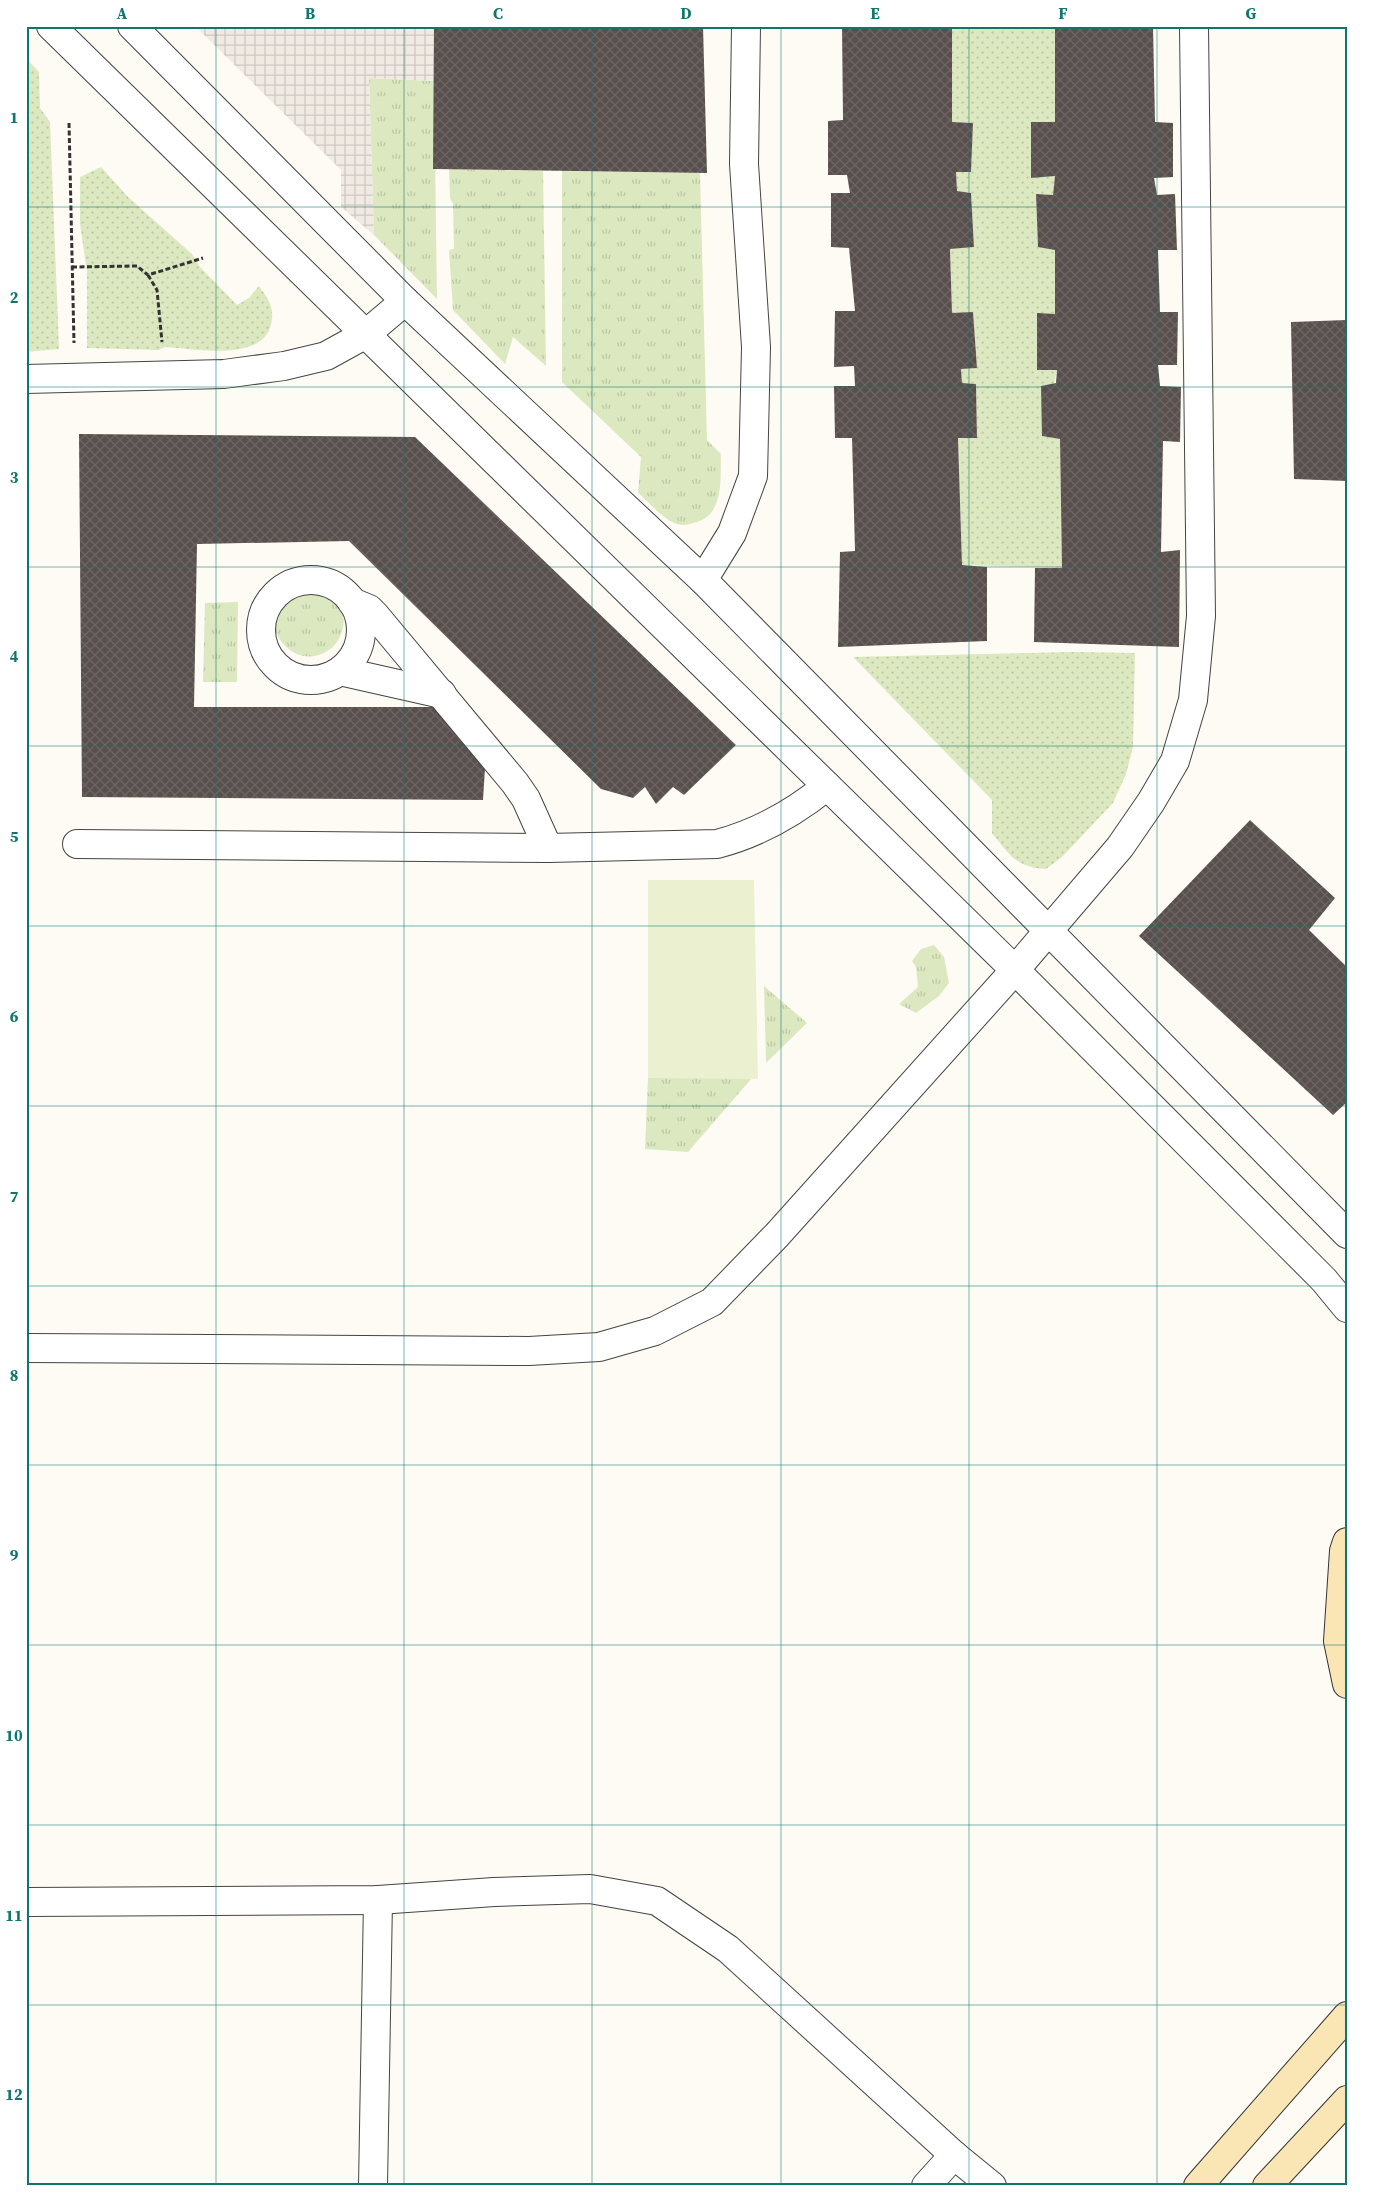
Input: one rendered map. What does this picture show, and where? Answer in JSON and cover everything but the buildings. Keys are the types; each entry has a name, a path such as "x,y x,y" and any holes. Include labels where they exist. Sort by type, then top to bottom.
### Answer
{"street":[{"path":"51,26 1015,970 1324,1280 1347,1308"},
{"path":"132,26 405,301 703,580 1347,1234"},
{"path":"703,580 732,533 753,476 756,348 744,164 746,26"},
{"path":"26,1348 529,1351 600,1347 655,1331 712,1302 777,1235 1015,970 1120,847 1151,802 1175,761 1194,700 1201,616 1194,26"},
{"path":"26,379 224,374 326,356 366,334 405,301"},
{"path":"309,580 326,582 341,590 352,602 360,616 361,631 358,647 351,660 340,671 325,679 308,680 292,676 278,667 267,654 262,638 262,621 268,606 278,592 292,584 309,580"},
{"path":"352,602 375,615 442,694 526,799 548,848"},
{"path":"340,671 442,694"},
{"path":"78,844 548,848 717,844 739,838 784,818 827,786"},
{"path":"1347,1542 1344,1551 1338,1640 1347,1684"},
{"path":"26,1902 378,1900 494,1892 590,1889 657,1901 728,1949 954,2155 992,2186"},
{"path":"373,2186 378,1900"},
{"path":"1198,2186 1347,2016"},
{"path":"1267,2186 1347,2100"},
{"path":"926,2186 954,2155"}],"path":[{"path":"69,123 74,350"},
{"path":"148,275 203,258"},
{"path":"72,267 137,266 148,275 157,290 163,349"}],"green space":[{"path":"952,26 1055,26 1055,122 1031,122 1031,177 1055,176 1053,195 1036,194 1038,246 1055,250 1055,314 1037,314 1037,370 1057,370 1042,436 1060,439 1062,568 962,565 958,438 977,438 976,384 962,383 961,369 977,368 973,313 952,313 950,249 974,247 971,193 957,191 956,172 971,172 973,123 952,122"},
{"path":"26,58 39,72 40,108 50,122 59,349 26,352"},
{"path":"369,78 434,81 437,299 374,235"},
{"path":"101,167 129,198 192,254 200,267 237,305 249,298 259,286 272,310 270,328 264,338 253,345 224,351 166,347 158,350 87,348 87,272 80,224 80,177"},
{"path":"449,169 543,171 546,366 513,337 505,364 453,310 449,250 454,249 453,204 450,198"},
{"path":"562,171 700,173 707,440 721,454 719,496 711,513 703,519 689,524 676,524 664,517 638,493 641,457 562,382"},
{"path":"309,584 338,603 344,621 341,635 334,646 313,656 299,655 287,647 278,636 273,622 273,608 278,596 290,587"},
{"path":"238,602 237,682 203,682 205,603"},
{"path":"1075,652 1135,653 1133,747 1126,774 1113,803 1062,857 1046,869 1027,866 1009,854 992,833 992,800 853,657"},
{"path":"648,880 754,880 758,1079 648,1078"},
{"path":"934,945 944,957 949,983 939,996 916,1013 899,1004 918,987 916,967 912,961 921,949"},
{"path":"764,986 807,1023 766,1063"},
{"path":"648,1078 752,1078 688,1152 645,1149"}],"shaded area":[{"path":"195,26 434,26 434,81 369,78 374,235 341,207 341,170"}]}
